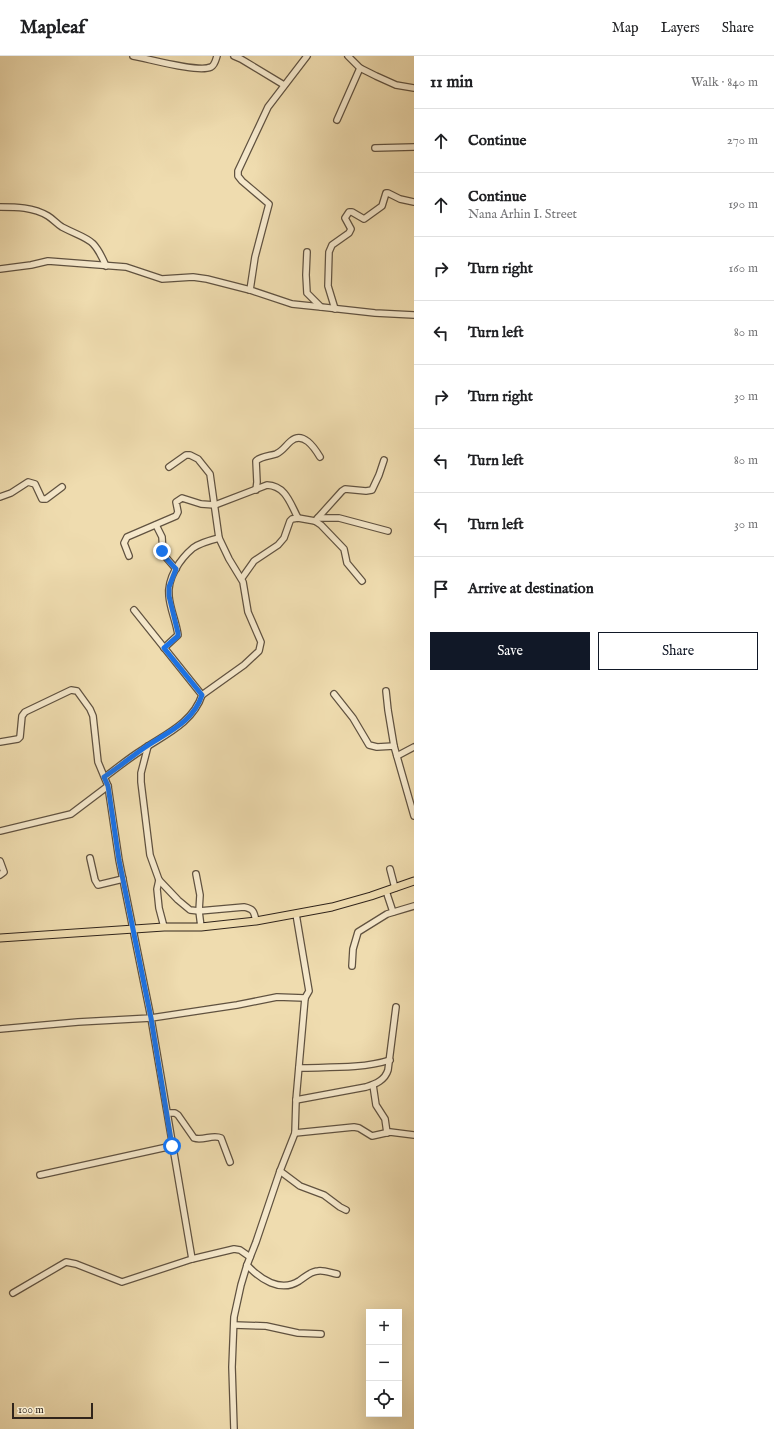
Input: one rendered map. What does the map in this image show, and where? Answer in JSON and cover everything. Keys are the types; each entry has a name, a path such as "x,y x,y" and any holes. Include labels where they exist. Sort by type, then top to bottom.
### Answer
{"main road":[{"path":"0,938 164,927 201,927 256,921 332,907 414,881"}],"street":[{"path":"133,56 193,69 211,67 217,56"},
{"path":"234,56 284,85"},
{"path":"250,290 255,257 268,202 242,181 238,176 238,171 268,107 307,56"},
{"path":"348,56 360,68 396,86 414,88"},
{"path":"336,120 360,68"},
{"path":"375,148 414,147"},
{"path":"335,309 328,286 329,252 332,246 349,233 351,229 344,218 346,215 349,212 352,212 364,219 382,206 386,193 400,199 414,202"},
{"path":"0,207 24,207 46,215 63,227 90,240 97,248 106,266"},
{"path":"307,252 307,294 321,307"},
{"path":"0,269 48,261 129,268 162,279 202,278 250,290 292,304 387,314 414,315"},
{"path":"256,490 256,461 260,458 280,452 291,440 299,438 306,440 311,443 320,457"},
{"path":"104,777 187,720 201,700 202,695 244,665 259,651 261,646 260,638 248,612 245,587 242,578 228,559 219,538 210,474 194,456 186,455 169,467"},
{"path":"317,520 345,489 366,492 372,490 384,460"},
{"path":"0,497 11,493 28,482 35,484 42,499 46,499 62,487"},
{"path":"129,556 124,543 127,537 176,516 178,512 176,504 178,499 184,499 201,504 215,505 267,485 272,485 285,493 298,518"},
{"path":"242,578 254,561 278,545 284,538 290,521 298,518 317,520 339,518 388,531"},
{"path":"317,520 344,549 347,563 362,581"},
{"path":"156,525 162,538 163,554 176,569"},
{"path":"164,648 178,634 169,596 169,587 179,563 193,548 219,538"},
{"path":"134,610 202,695"},
{"path":"0,742 18,739 20,737 22,716 24,712 71,690 76,690 92,712 98,762 108,786 123,879 151,1018 168,1113 172,1146 192,1259"},
{"path":"386,691 394,746 414,816"},
{"path":"334,694 353,718 369,745 377,747 394,746"},
{"path":"148,746 141,773 141,782 150,855 159,880 187,908 199,911 244,907 254,911 256,921"},
{"path":"397,756 414,747"},
{"path":"0,831 71,814 108,786"},
{"path":"90,858 95,880 98,885 123,879"},
{"path":"0,861 4,872 0,875"},
{"path":"390,869 395,888"},
{"path":"196,874 200,895 199,911 201,927"},
{"path":"159,880 157,890 159,908 164,927"},
{"path":"386,891 393,912"},
{"path":"352,966 353,949 358,932 384,916 414,906"},
{"path":"234,1429 232,1367 234,1325 241,1285 280,1171 296,1133 296,1100 305,998 308,994 309,987 296,914"},
{"path":"0,1029 78,1022 151,1018 237,1005 277,997 305,998"},
{"path":"296,1100 373,1085 381,1080 386,1075 390,1060 396,1006"},
{"path":"299,1068 364,1065 390,1060"},
{"path":"373,1085 376,1105 385,1119 387,1133"},
{"path":"168,1113 175,1113 178,1115 191,1136 197,1140 216,1136 221,1138 230,1162"},
{"path":"296,1133 354,1127 359,1128 372,1136 387,1133 414,1135"},
{"path":"40,1175 172,1146"},
{"path":"280,1171 300,1186 324,1194 346,1210"},
{"path":"12,1293 66,1262 76,1264 122,1282 192,1259 234,1249 240,1250 250,1256"},
{"path":"247,1265 260,1278 285,1286 291,1285 318,1270 336,1274"},
{"path":"234,1325 266,1326 298,1333 321,1334"}],"route":[{"path":"162,551 165,557 176,569 169,587 169,596 178,633 178,636 164,648 196,686 202,695 201,700 187,720 104,777 108,786 119,860 151,1018 168,1113 172,1146"}]}
